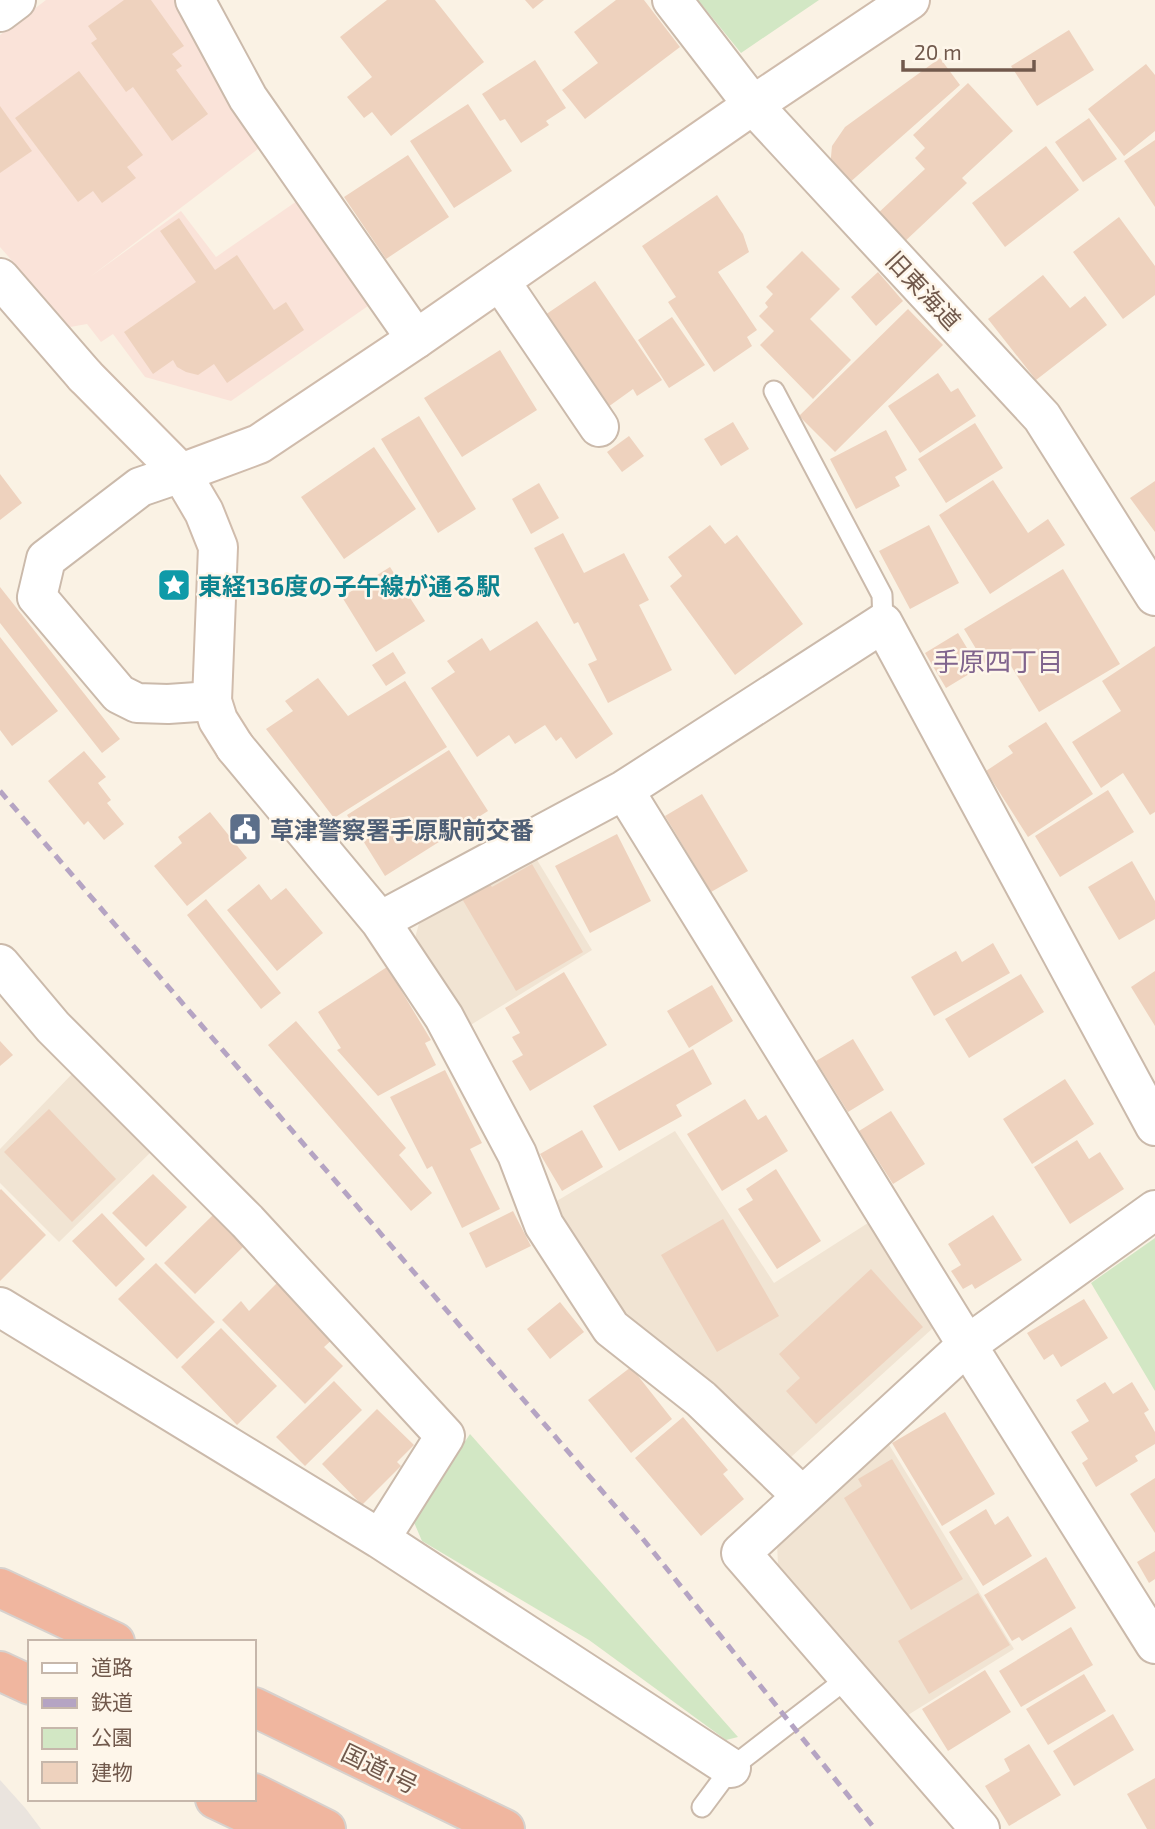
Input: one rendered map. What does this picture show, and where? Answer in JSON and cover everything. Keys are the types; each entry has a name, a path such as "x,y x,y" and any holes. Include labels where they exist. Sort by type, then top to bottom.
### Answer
{"highway":[{"path":"0,1588 111,1640"},
{"path":"0,1671 28,1684"},
{"path":"0,1697 28,1710"},
{"name":"国道1号","path":"256,1708 505,1829"},
{"path":"256,1794 326,1829"},
{"path":"219,1801 278,1829"}],"street":[{"path":"0,12 16,0"},
{"path":"195,0 248,98 416,339"},
{"name":"旧東海道","path":"673,0 753,105 1042,418 1155,596"},
{"path":"212,701 137,703 119,694 37,597 46,559 140,487 259,444 910,0"},
{"path":"0,278 85,376 181,473 204,512 218,547 212,701 218,720 235,747 380,920 444,1017 517,1154 544,1225 611,1328 701,1399 801,1495"},
{"path":"500,281 599,427"},
{"path":"380,920 624,790 884,624 1155,1126"},
{"path":"624,790 1155,1644"},
{"path":"0,964 52,1027 247,1221 445,1436 380,1539"},
{"path":"980,1829 741,1553 967,1345 1155,1210"},
{"path":"0,1307 380,1539 731,1768"}],"lane":[{"path":"774,391 882,596 884,624"},
{"path":"702,1807 731,1768 849,1677"}],"shaded area":[{"path":"46,0 174,0 223,90 262,146 90,277 181,211 216,257 297,201 368,306 231,401 145,377 113,334 101,342 87,324 70,327 0,247 0,35"},
{"path":"534,855 592,950 469,1026 415,938 421,916"},
{"path":"72,1074 153,1150 59,1242 0,1183 0,1149"},
{"path":"675,1131 774,1283 868,1223 933,1328 791,1457 710,1381 620,1311 576,1247 555,1202"},
{"path":"888,1443 1014,1649 908,1715 778,1564 777,1544"},
{"path":"0,1780 26,1809 41,1829 0,1829"}],"green space":[{"path":"698,0 819,0 741,53"},
{"path":"1155,1238 1155,1391 1091,1283"},
{"path":"470,1434 738,1737 726,1740 589,1640 422,1541 413,1520"}],"building":[{"path":"124,0 151,0 184,46 172,54 182,66 176,70 208,114 172,141 133,87 126,92 91,43 97,39 88,26"},
{"path":"387,0 435,0 484,62 391,136 372,112 364,118 347,97 372,77 340,37"},
{"path":"525,0 544,0 533,9"},
{"path":"616,0 644,0 680,47 585,119 562,90 598,63 574,32"},
{"path":"1069,30 1094,70 1037,106 1011,66"},
{"path":"940,58 960,85 848,184 830,167 832,146 845,127"},
{"path":"535,60 566,108 546,121 549,125 521,143 505,119 500,121 482,94"},
{"path":"1146,64 1155,75 1155,131 1124,156 1088,109"},
{"path":"79,71 143,155 127,167 136,178 102,203 93,191 78,202 15,118"},
{"path":"968,83 1013,131 962,178 967,183 902,244 875,216 925,169 915,158 925,148 913,135"},
{"path":"468,104 512,171 454,208 410,141"},
{"path":"0,106 32,151 0,173"},
{"path":"1089,118 1117,159 1083,182 1055,142"},
{"path":"1155,140 1155,207 1124,161"},
{"path":"1046,146 1079,190 1005,247 972,203"},
{"path":"408,155 449,217 386,259 344,197"},
{"path":"717,195 743,234 749,252 718,272 757,330 747,337 752,346 714,372 668,302 676,297 642,246"},
{"path":"1119,217 1155,266 1155,295 1123,319 1073,252"},
{"path":"179,218 215,270 237,255 274,310 286,302 304,330 227,383 214,364 198,375 177,367 173,360 153,374 124,332 196,282 160,231"},
{"path":"802,251 840,289 810,319 851,360 813,399 760,345 774,331 759,316 768,307 765,303 773,294 766,287"},
{"path":"878,272 903,301 876,326 851,297"},
{"path":"1043,275 1070,308 1085,296 1107,325 1036,380 988,319"},
{"path":"595,281 662,380 637,396 633,389 608,407 545,315"},
{"path":"908,309 943,345 835,452 799,416"},
{"path":"672,317 705,365 669,388 638,340"},
{"path":"500,350 537,410 462,457 424,398"},
{"path":"938,373 951,392 958,388 976,416 920,453 888,406"},
{"path":"419,416 476,509 438,533 381,439"},
{"path":"733,422 749,449 721,466 704,439"},
{"path":"975,423 1003,468 946,503 918,459"},
{"path":"886,430 907,470 895,477 900,486 856,509 830,459"},
{"path":"629,436 644,456 622,472 607,452"},
{"path":"374,447 416,509 344,559 301,497"},
{"path":"0,474 22,503 0,520"},
{"path":"993,480 1028,533 1048,519 1065,545 990,594 939,515"},
{"path":"1155,481 1155,532 1130,498"},
{"path":"539,483 559,518 531,534 512,499"},
{"path":"710,525 725,544 737,535 803,624 735,675 670,586 682,576 668,557"},
{"path":"929,525 959,583 910,609 879,551"},
{"path":"563,533 584,573 624,553 649,600 639,605 672,670 608,703 588,664 597,660 578,622 574,624 534,548"},
{"path":"390,567 425,621 376,652 342,597"},
{"path":"1063,569 1120,664 1039,712 1005,656 987,667 964,629"},
{"path":"0,587 120,739 102,753 0,623"},
{"path":"537,621 613,734 576,759 561,737 556,741 545,725 515,744 509,735 477,757 431,688 455,672 447,661 482,638 490,651"},
{"path":"958,633 979,668 946,688 925,653"},
{"path":"0,637 58,711 12,746 0,730"},
{"path":"1155,646 1155,812 1150,815 1123,773 1101,788 1072,742 1121,711 1102,681"},
{"path":"393,652 406,673 386,686 372,665"},
{"path":"318,678 348,716 405,681 447,747 334,818 266,729 293,711 285,701"},
{"path":"1046,722 1093,794 1028,837 986,771 1013,753 1008,746"},
{"path":"449,750 488,811 385,876 347,815"},
{"path":"84,751 106,777 98,783 111,800 107,803 124,824 104,840 88,821 84,825 48,781"},
{"path":"1108,790 1134,832 1060,877 1035,836"},
{"path":"702,794 748,871 711,892 665,816"},
{"path":"210,812 247,858 187,906 154,866 182,843 178,837"},
{"path":"617,834 651,901 590,933 555,866"},
{"path":"1132,861 1155,901 1155,919 1119,940 1088,887"},
{"path":"532,864 583,952 516,991 461,897 488,881 492,887"},
{"path":"259,884 271,900 286,888 323,933 277,971 227,910"},
{"path":"206,899 281,993 261,1009 187,915"},
{"path":"993,943 1010,973 934,1016 911,977 956,951 962,962"},
{"path":"387,967 431,1040 425,1043 436,1065 378,1096 337,1050 341,1048 318,1012"},
{"path":"1155,971 1155,1026 1131,987"},
{"path":"564,972 607,1045 530,1091 512,1061 523,1055 512,1037 520,1033 505,1008"},
{"path":"1021,974 1044,1012 969,1058 945,1019"},
{"path":"712,985 733,1021 689,1048 667,1011"},
{"path":"296,1021 406,1148 399,1155 432,1193 411,1211 268,1045"},
{"path":"853,1039 884,1090 848,1112 816,1061"},
{"path":"0,1041 13,1055 0,1066"},
{"path":"693,1049 712,1084 676,1105 682,1116 619,1151 593,1106"},
{"path":"445,1070 482,1143 470,1149 500,1209 462,1228 432,1166 427,1169 390,1097"},
{"path":"1065,1079 1094,1124 1032,1164 1003,1119"},
{"path":"745,1099 758,1120 766,1115 788,1151 722,1191 687,1134"},
{"path":"49,1109 116,1179 72,1222 4,1152"},
{"path":"891,1111 925,1164 893,1184 859,1131"},
{"path":"582,1130 603,1167 562,1191 540,1154"},
{"path":"1077,1140 1089,1159 1100,1152 1124,1189 1070,1224 1034,1167"},
{"path":"776,1169 821,1241 777,1269 738,1209 753,1200 746,1189"},
{"path":"153,1174 187,1207 146,1247 112,1213"},
{"path":"0,1190 46,1235 0,1281"},
{"path":"513,1211 531,1246 486,1268 469,1233"},
{"path":"102,1213 145,1259 116,1287 72,1241"},
{"path":"213,1215 244,1246 195,1294 164,1263"},
{"path":"993,1215 1022,1260 975,1289 972,1284 963,1289 951,1271 961,1265 948,1244"},
{"path":"723,1219 779,1316 717,1352 661,1255"},
{"path":"156,1263 215,1322 177,1359 118,1299"},
{"path":"871,1269 923,1327 816,1424 786,1391 800,1378 779,1354"},
{"path":"278,1282 334,1338 324,1347 343,1366 305,1404 222,1320 241,1301 249,1311"},
{"path":"1084,1299 1108,1338 1061,1367 1053,1354 1044,1360 1027,1333"},
{"path":"560,1302 584,1332 550,1359 527,1329"},
{"path":"221,1328 277,1386 237,1425 181,1367"},
{"path":"631,1367 672,1419 631,1453 588,1400"},
{"path":"334,1381 362,1410 305,1466 276,1437"},
{"path":"1105,1382 1113,1394 1132,1382 1149,1410 1144,1413 1155,1432 1155,1444 1135,1456 1138,1461 1096,1487 1082,1463 1088,1459 1071,1432 1089,1421 1076,1400"},
{"path":"377,1409 414,1445 397,1462 401,1466 362,1505 322,1464"},
{"path":"945,1412 995,1494 942,1526 892,1443"},
{"path":"683,1417 728,1470 723,1474 744,1499 701,1536 635,1458"},
{"path":"892,1459 963,1579 911,1610 844,1498 862,1486 858,1479"},
{"path":"1155,1478 1155,1533 1130,1494"},
{"path":"986,1509 995,1525 1008,1516 1032,1556 983,1586 949,1532"},
{"path":"1155,1551 1155,1579 1149,1583 1137,1562"},
{"path":"1046,1557 1076,1608 1022,1641 1019,1637 1012,1641 984,1595"},
{"path":"978,1593 1010,1645 929,1694 898,1641"},
{"path":"1071,1627 1093,1665 1021,1707 999,1671"},
{"path":"985,1670 1011,1712 948,1751 922,1709"},
{"path":"1084,1674 1106,1711 1048,1745 1026,1709"},
{"path":"1113,1714 1134,1750 1074,1786 1053,1751"},
{"path":"1029,1744 1061,1795 1009,1826 985,1786 1010,1771 1004,1759"},
{"path":"1155,1778 1155,1829 1147,1829 1127,1794"}],"railway":[{"path":"0,791 639,1534 875,1829"}],"place":[{"name":"東経136度の子午線が通る駅","path":"174,585"},
{"name":"草津警察署手原駅前交番","path":"245,829"}],"district":[{"name":"手原四丁目","path":"998,660"}]}
